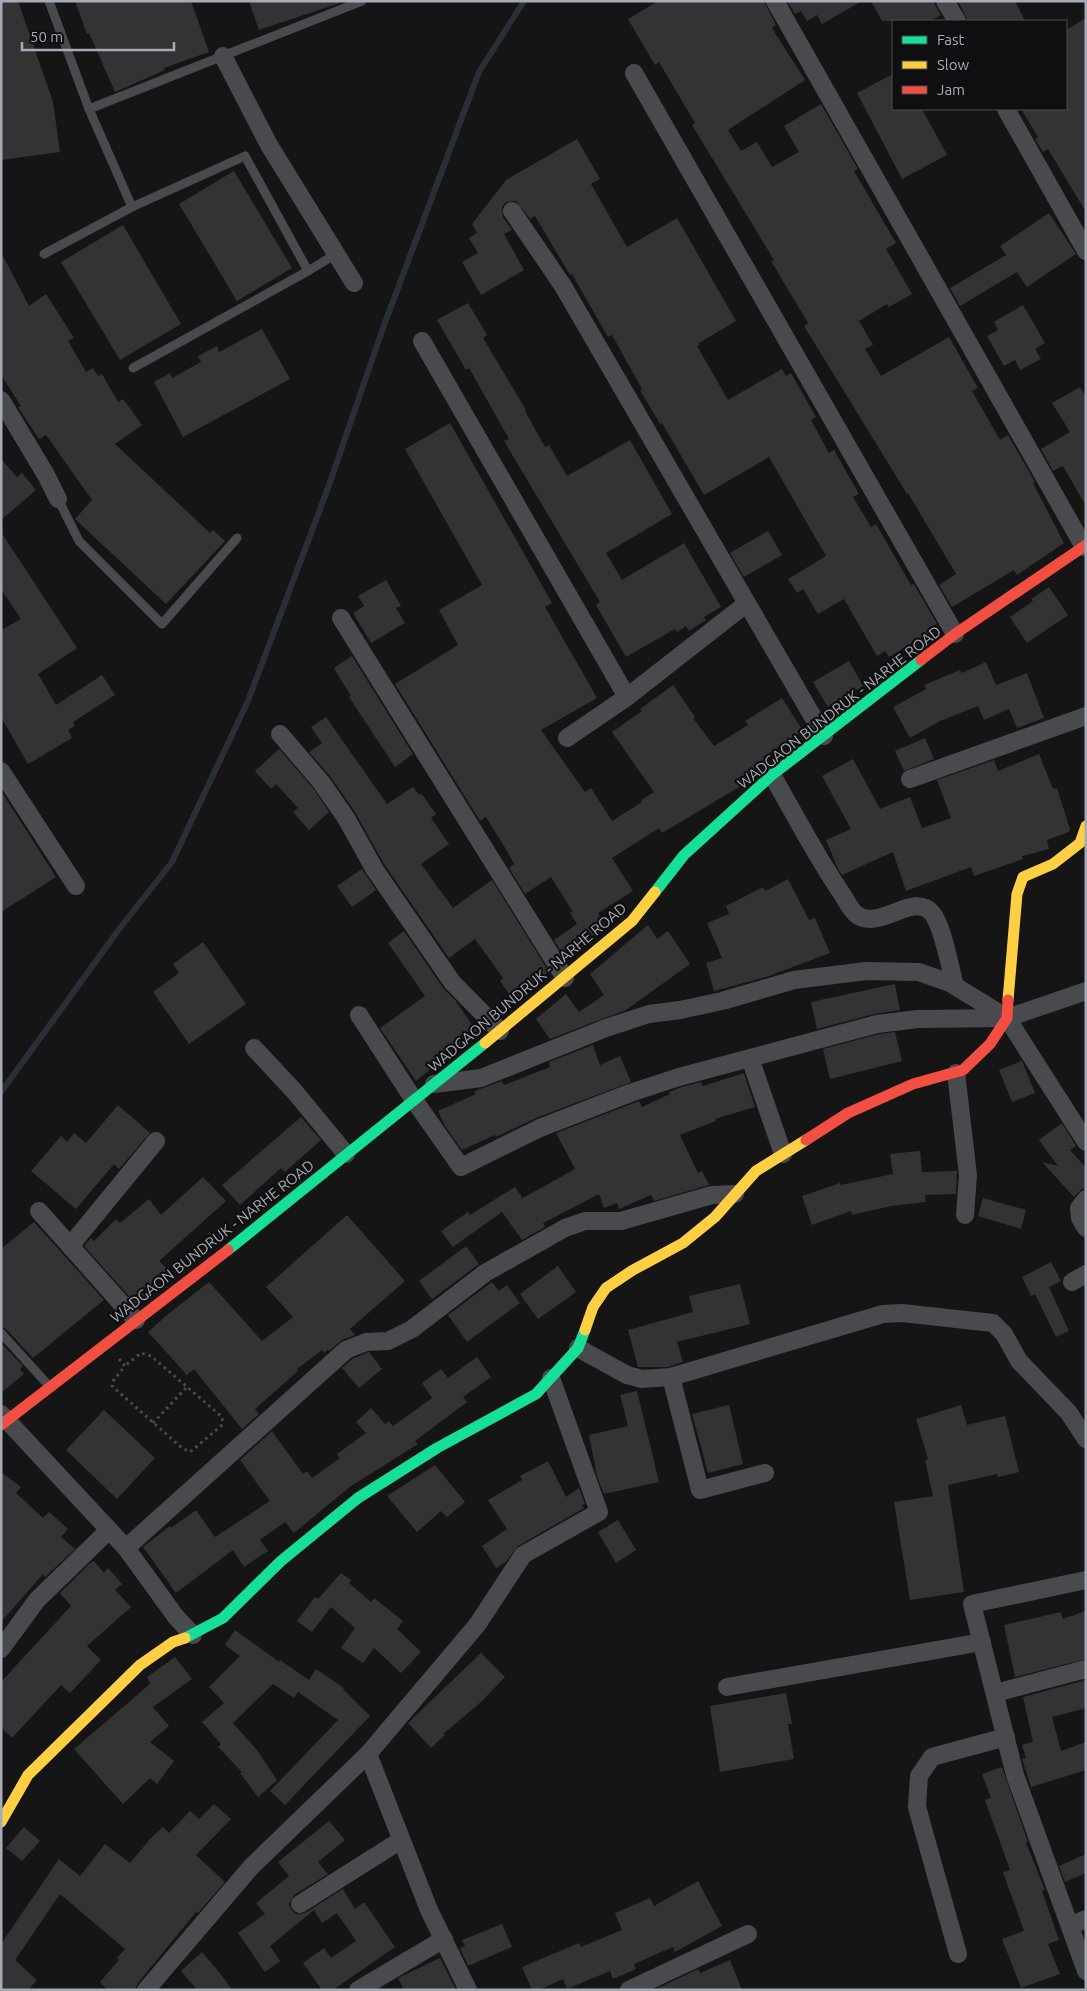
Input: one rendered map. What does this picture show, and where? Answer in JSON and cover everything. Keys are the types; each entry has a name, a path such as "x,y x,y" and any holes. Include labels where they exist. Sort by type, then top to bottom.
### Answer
{"street":[{"path":"775,1 1085,546"},
{"path":"945,1 956,20"},
{"path":"223,56 269,145 354,283"},
{"path":"634,73 955,634"},
{"path":"1007,110 1086,251"},
{"path":"512,211 563,286 824,736"},
{"path":"422,341 627,697"},
{"path":"1,400 46,475 58,499"},
{"name":"WADGAON BUNDRUK - NARHE ROAD","path":"3,1419 50,1387 136,1320 565,978 632,921 684,855 772,775 955,634 1085,546"},
{"path":"567,738 627,697 746,604"},
{"path":"341,618 565,978"},
{"path":"910,779 1086,716"},
{"path":"280,734 321,782 346,818 375,870 452,982 500,1031"},
{"path":"1,771 76,886"},
{"path":"772,775 834,882 856,915 867,920 878,920 907,908 923,907 932,913 940,931 955,986"},
{"path":"1,1822 28,1774 140,1665 172,1642 193,1635 222,1618 281,1561 358,1498 438,1448 536,1394 578,1348 593,1307 606,1288 633,1270 683,1243 715,1218 756,1171 848,1113 913,1084 963,1070 990,1044 1007,1018 1017,894 1023,878 1053,864 1080,843 1086,826"},
{"path":"434,1084 481,1078 606,1028 649,1014 722,1001 794,980 866,971 918,972 955,986 1007,1018 1086,1142"},
{"path":"359,1015 414,1100 461,1167 540,1128 630,1093 680,1077 877,1024 918,1019 1007,1018 1086,991"},
{"path":"254,1048 295,1092 346,1154"},
{"path":"750,1058 783,1154"},
{"path":"956,1072 968,1175 965,1215"},
{"path":"70,1246 156,1141"},
{"path":"126,1548 346,1350 366,1342 388,1341 412,1330 485,1273 565,1228 586,1221 621,1221 712,1195 736,1194"},
{"path":"1086,1200 1079,1208 1080,1218 1086,1228"},
{"path":"39,1211 136,1320"},
{"path":"578,1348 626,1375 642,1379 671,1377 883,1314 902,1313 993,1323 1004,1334 1020,1361 1069,1413 1086,1439"},
{"path":"671,1377 700,1490 766,1473"},
{"path":"146,1990 251,1867 368,1754 477,1625 523,1555 599,1512 551,1378"},
{"path":"3,1419 126,1548 176,1618 193,1635"},
{"path":"1,1649 37,1600 109,1530"},
{"path":"1086,1580 972,1604 1015,1775 1078,1922 1086,1971"},
{"path":"728,1687 982,1642"},
{"path":"995,1693 1086,1669"},
{"path":"958,1954 917,1807 919,1776 932,1756 1006,1737"},
{"path":"368,1754 429,1910 468,1990"},
{"path":"300,1904 401,1840"},
{"path":"629,1990 748,1934"},
{"path":"358,1990 444,1939"}],"lane":[{"path":"49,1 89,109 132,207"},
{"path":"89,109 362,1"},
{"path":"44,254 132,207 245,156 308,271"},
{"path":"133,368 336,254"},
{"path":"58,499 79,541 162,624 237,538"},
{"path":"1,1333 50,1387"}],"path":[{"path":"104,1345 125,1366"},
{"path":"141,1353 146,1353 187,1387 221,1416 223,1421 221,1426 190,1452 182,1448 112,1386 113,1380 125,1366 141,1353"},
{"path":"153,1423 187,1387"}],"building":[{"path":"1,1 18,1 53,102 60,152 1,160"},
{"path":"75,1 191,1 209,52 164,68 165,70 115,92 89,33 87,34"},
{"path":"249,1 340,1 340,3 259,30"},
{"path":"658,1 764,1 776,25 772,28 805,80 728,130 741,151 757,142 772,167 799,152 784,126 821,104 858,169 854,171 896,243 886,249 912,294 889,307 887,304 859,321 873,345 865,349 881,376 949,337 978,388 972,391 1000,440 1008,435 1035,482 1033,483 1064,543 1017,575 1014,570 952,607 939,585 956,574 804,326 808,323 771,261 774,260 692,125 695,123 659,62 655,65 628,19"},
{"path":"787,1 862,1 822,24 817,15 807,21 801,11 795,14"},
{"path":"871,1 933,1 941,15 932,20 882,21"},
{"path":"958,1 1015,1 1024,20 968,20"},
{"path":"1086,18 1086,212 1048,149 1043,152 1036,141 1035,139 1038,137 1022,110 1067,110 1067,29"},
{"path":"892,75 892,110 923,110 947,155 902,179 857,93"},
{"path":"577,139 600,179 591,184 627,247 677,218 736,321 697,346 728,400 782,369 786,376 791,373 816,417 811,420 829,453 834,450 859,494 853,497 871,527 876,524 911,585 914,584 937,624 928,628 931,632 889,657 885,651 877,656 844,599 818,614 803,589 797,593 788,579 826,556 769,457 704,495 662,423 660,424 640,390 642,389 612,335 608,337 572,274 570,275 535,216 530,219 516,201 506,202 502,207 503,217 512,230 504,234 524,270 481,295 462,262 478,253 469,238 477,233 472,224 506,180"},
{"path":"234,171 292,268 237,301 179,204"},
{"path":"1049,213 1076,254 1027,287 1017,272 960,306 950,288 1006,255 1000,246"},
{"path":"123,225 181,324 120,360 61,262"},
{"path":"1,252 29,306 46,294 74,338 68,341 86,372 93,368 98,376 102,374 118,402 123,399 142,425 115,444 210,533 213,530 225,541 166,604 75,519 92,500 46,435 39,439 18,407 21,406 1,375"},
{"path":"468,303 487,335 483,338 526,410 545,447 549,445 567,476 630,440 672,514 606,553 622,580 684,543 721,607 704,617 706,620 689,631 686,626 677,632 675,629 626,657 596,605 600,602 504,441 509,439 469,368 466,370 437,320"},
{"path":"1023,305 1045,343 1035,349 1041,359 1020,370 1015,360 1004,366 987,336 998,330 994,322"},
{"path":"262,329 290,379 183,437 154,382 170,373 172,378 201,362 198,356 217,346 219,352"},
{"path":"1080,387 1086,397 1086,506 1063,466 1053,471 1041,449 1070,432 1052,403"},
{"path":"450,423 552,603 545,607 597,698 541,730 585,792 591,788 612,821 654,792 612,732 642,711 640,709 673,685 695,717 693,718 714,746 748,725 745,721 782,698 803,731 763,757 766,762 738,780 741,785 739,787 662,833 659,828 612,858 633,891 598,913 605,925 565,959 554,940 577,924 570,913 573,912 551,877 525,894 509,868 514,864 486,817 480,821 395,684 458,645 439,610 482,585 405,449"},
{"path":"1,459 17,477 22,473 36,490 1,520"},
{"path":"768,531 782,555 744,577 730,553"},
{"path":"1,532 77,648 38,674 56,705 102,675 115,695 73,722 75,726 68,730 72,738 28,764 1,717 1,630 21,619 1,589"},
{"path":"386,580 401,606 396,608 405,623 371,643 353,613 364,606 358,596"},
{"path":"1049,587 1068,615 1027,643 1010,617"},
{"path":"352,656 413,754 395,767 349,697 351,696 334,668"},
{"path":"849,661 863,686 828,707 813,682"},
{"path":"986,662 996,685 1027,673 1044,718 1017,728 1009,709 984,720 978,706 940,721 910,738 893,707 926,689 924,685 960,670 962,673"},
{"path":"326,717 387,804 413,787 419,795 421,793 436,814 431,818 449,844 421,864 453,908 492,880 549,972 514,1001 500,981 503,978 475,939 449,958 384,864 355,812 330,776 309,752 322,743 311,727"},
{"path":"925,738 934,759 904,771 895,751"},
{"path":"279,749 313,788 329,812 309,830 293,812 298,808 276,784 271,789 255,771"},
{"path":"1039,754 1053,789 1057,788 1070,829 1069,832 1047,840 1049,849 1022,856 1023,859 974,876 971,867 906,891 893,852 842,875 838,869 826,840 851,829 822,776 853,759 880,809 910,797 922,828 951,818 937,780 994,760 998,771"},
{"path":"1,791 56,877 1,912"},
{"path":"362,869 376,890 352,907 337,886"},
{"path":"788,879 809,920 815,918 830,953 766,977 714,991 706,963 722,958 707,923 729,914 726,906 763,887 765,891"},
{"path":"648,925 657,939 668,931 690,964 626,1010 550,1039 536,1019 566,994 579,1012 604,995 590,974"},
{"path":"404,931 443,988 455,1000 477,1032 442,1057 443,1059 416,1081 380,1028 425,996 388,943"},
{"path":"203,942 246,1004 189,1044 153,992 179,973 173,964"},
{"path":"895,984 900,1010 874,1014 817,1029 811,1002"},
{"path":"895,1032 902,1061 830,1079 823,1049 879,1034"},
{"path":"593,1045 600,1065 620,1056 631,1082 536,1118 496,1137 495,1135 462,1150 445,1126 438,1111 476,1094 474,1092 480,1089 502,1081 504,1085 550,1067 549,1062"},
{"path":"1022,1061 1035,1093 1012,1102 999,1070"},
{"path":"744,1073 755,1107 715,1119 716,1121 680,1135 698,1173 702,1171 709,1185 654,1201 651,1195 619,1209 617,1203 604,1208 599,1194 543,1223 545,1227 522,1240 502,1212 453,1247 441,1231 468,1212 470,1215 515,1187 522,1197 521,1199 575,1169 556,1133 639,1101 642,1107 682,1087 701,1082 703,1086"},
{"path":"118,1105 150,1133 119,1169 114,1164 76,1209 31,1171 61,1136 67,1142 74,1133 86,1143"},
{"path":"301,1117 321,1140 285,1172 281,1168 240,1205 222,1185"},
{"path":"1062,1123 1076,1146 1070,1150 1086,1168 1086,1189 1082,1189 1074,1197 1042,1162 1058,1166 1039,1140"},
{"path":"920,1151 922,1172 957,1171 956,1194 925,1195 926,1202 891,1206 852,1215 851,1211 812,1225 802,1196 840,1183 841,1185 893,1174 890,1154"},
{"path":"203,1177 226,1201 159,1261 169,1270 136,1304 84,1246 91,1238 94,1241 116,1219 120,1223 149,1199 161,1215"},
{"path":"983,1198 1026,1210 1021,1229 978,1216"},
{"path":"347,1215 405,1281 350,1329 355,1335 342,1340 329,1351 328,1349 324,1353 322,1350 297,1369 298,1371 255,1409 259,1414 242,1429 194,1369 187,1375 148,1332 209,1282 262,1341 293,1317 266,1287"},
{"path":"34,1222 104,1300 33,1358 6,1329 1,1327 1,1249"},
{"path":"466,1246 479,1264 432,1299 419,1281"},
{"path":"1051,1262 1061,1281 1049,1287 1069,1331 1056,1337 1035,1294 1031,1296 1022,1277"},
{"path":"558,1266 576,1292 538,1319 520,1294"},
{"path":"492,1282 499,1291 507,1285 520,1303 467,1342 448,1315"},
{"path":"740,1284 750,1324 677,1342 683,1362 667,1367 638,1367 628,1330 693,1312 689,1296"},
{"path":"1,1343 23,1366 20,1369 24,1374 1,1393"},
{"path":"369,1352 382,1369 359,1388 342,1368 352,1359"},
{"path":"477,1357 491,1377 463,1397 467,1402 415,1441 418,1444 351,1486 294,1533 285,1522 260,1540 268,1551 244,1567 233,1550 176,1593 143,1547 170,1526 171,1528 196,1510 215,1537 270,1501 240,1460 272,1431 303,1474 307,1471 312,1478 340,1458 337,1454 366,1433 356,1422 371,1408 385,1424 389,1421 393,1426 432,1398 422,1383 441,1369 448,1378"},
{"path":"637,1391 659,1482 604,1494 597,1476 589,1435 628,1426 620,1395"},
{"path":"729,1405 743,1464 708,1473 692,1414"},
{"path":"961,1405 967,1425 1005,1416 1019,1472 998,1477 997,1474 948,1485 964,1592 910,1600 894,1502 933,1496 925,1460 928,1459 916,1419"},
{"path":"104,1410 155,1458 117,1499 66,1450"},
{"path":"548,1461 566,1497 579,1488 585,1504 582,1505 584,1508 518,1546 506,1562 496,1568 482,1546 507,1529 488,1500 522,1480 520,1476"},
{"path":"435,1465 465,1502 447,1517 441,1511 417,1532 387,1496"},
{"path":"1,1472 21,1487 16,1493 43,1518 49,1512 68,1529 61,1537 75,1549 45,1577 43,1574 1,1622"},
{"path":"618,1520 636,1550 616,1563 598,1532"},
{"path":"94,1561 104,1573 108,1568 122,1584 115,1590 131,1607 87,1646 101,1660 70,1693 61,1685 12,1738 1,1727 1,1682 71,1606 60,1593"},
{"path":"341,1573 351,1580 349,1583 371,1602 374,1598 403,1621 397,1629 421,1652 401,1673 374,1648 363,1663 341,1648 355,1628 331,1607 312,1632 297,1621 315,1597 318,1599"},
{"path":"1086,1611 1086,1659 1015,1677 1004,1625 1061,1612 1063,1619"},
{"path":"235,1630 279,1662 280,1660 309,1680 316,1669 344,1688 370,1716 285,1805 270,1791 338,1720 298,1692 294,1698 273,1684 233,1723 257,1750 277,1780 258,1797 240,1773 242,1772 218,1747 221,1744 202,1722 224,1703 209,1687 240,1656 225,1645"},
{"path":"481,1653 505,1677 481,1702 443,1734 445,1735 431,1748 408,1723"},
{"path":"175,1657 192,1679 153,1707 169,1726 150,1742 174,1761 157,1784 150,1778 123,1804 74,1749 150,1684 147,1677"},
{"path":"1086,1680 1086,1708 1052,1717 1061,1751 1086,1742 1086,1770 1031,1787 1022,1759 1026,1758 1022,1745 1033,1742 1023,1697"},
{"path":"786,1693 792,1724 788,1724 794,1759 720,1772 710,1706"},
{"path":"1002,1767 1028,1842 1026,1843 1045,1890 1042,1891 1059,1940 1048,1944 1060,1974 1021,1988 1002,1939 1024,1931 1003,1872 1010,1870 985,1800 991,1798 982,1774"},
{"path":"214,1804 231,1819 196,1855 225,1882 198,1913 196,1912 138,1983 135,1990 108,1990 100,1982 119,1960 117,1958 125,1949 60,1894 15,1960 37,1980 28,1990 1,1990 1,1944 59,1859 80,1876 105,1844 130,1863 163,1827 169,1833 190,1811 199,1819"},
{"path":"329,1821 345,1840 318,1862 328,1874 294,1895 289,1904 291,1909 296,1914 305,1913 343,1889 355,1909 364,1902 395,1947 333,1990 322,1990 303,1963 324,1948 331,1958 356,1941 337,1913 322,1923 314,1910 270,1946 280,1961 265,1972 238,1933 265,1914 256,1903 289,1876 278,1862"},
{"path":"24,1827 40,1841 22,1861 6,1848"},
{"path":"1086,1854 1086,1873 1065,1882 1059,1866"},
{"path":"698,1881 722,1926 675,1952 673,1947 634,1964 636,1969 613,1979 610,1971 567,1989 563,1979 539,1990 532,1990 522,1967 579,1943 581,1947 622,1930 615,1913 650,1898 654,1906"},
{"path":"502,1924 512,1947 468,1966 460,1948 465,1946 462,1940"},
{"path":"202,1952 232,1990 197,1990 181,1971"},
{"path":"440,1958 456,1990 404,1990 398,1978"},
{"path":"730,1960 742,1990 654,1990 698,1969 700,1973"}],"waterway":[{"path":"1,1092 120,928 172,862 248,701 328,488 383,328 479,72 524,1"}],"traffic: fast":[{"path":"655,892 684,855 772,775 921,660"},
{"path":"228,1250 485,1043"},
{"path":"185,1638 223,1618 281,1561 358,1498 437,1448 536,1394 578,1348 585,1330"}],"traffic: slow":[{"path":"1008,1000 1017,894 1023,877 1053,864 1080,843 1086,826"},
{"path":"485,1043 632,921 655,892"},
{"path":"585,1330 593,1307 606,1288 633,1270 683,1243 715,1217 756,1171 806,1140"},
{"path":"1,1822 28,1775 140,1665 173,1642 185,1638"}],"traffic: jam":[{"path":"921,660 955,634 1086,545"},
{"path":"806,1140 848,1113 913,1084 963,1070 990,1044 1007,1018 1008,1000"},
{"path":"1,1425 228,1250"}]}
